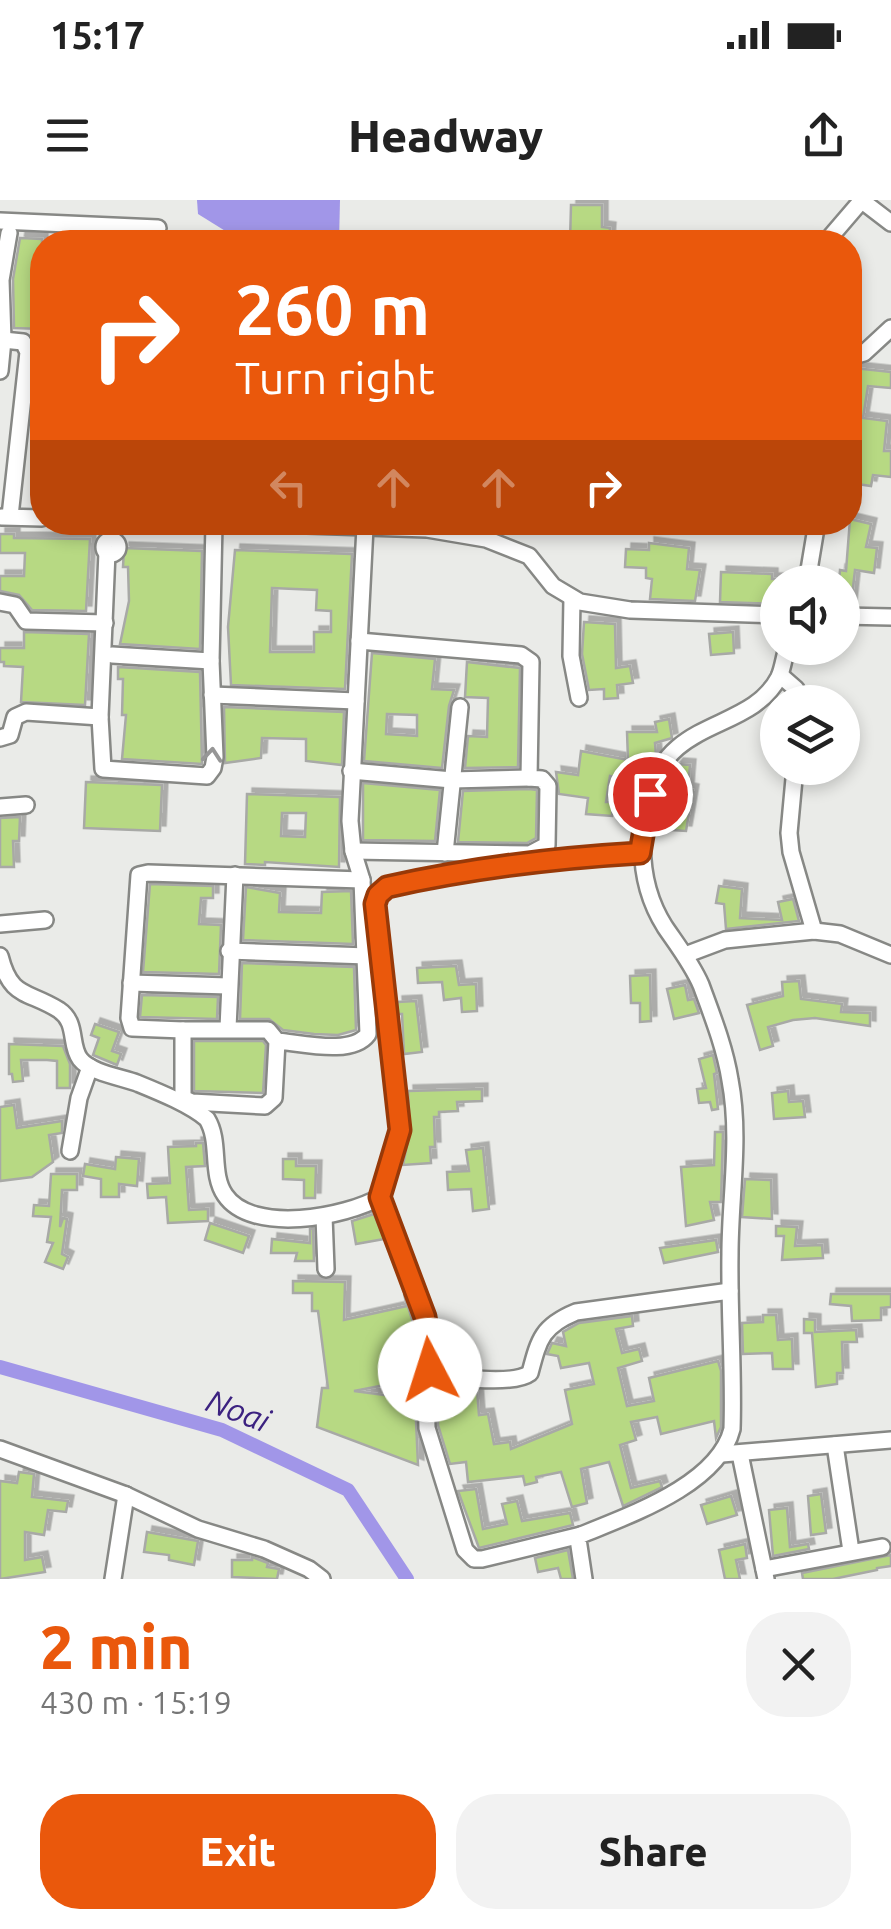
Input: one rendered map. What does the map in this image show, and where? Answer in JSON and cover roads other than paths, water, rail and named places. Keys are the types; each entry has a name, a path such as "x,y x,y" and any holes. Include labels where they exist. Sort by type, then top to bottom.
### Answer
{"street":[{"path":"836,230 861,200 891,223"},
{"path":"0,371 5,227 158,228"},
{"path":"862,354 891,328"},
{"path":"3,340 23,342 28,352 8,456 5,517 30,518"},
{"path":"102,766 108,754 112,655 109,535"},
{"path":"114,535 105,623 100,717 102,766 104,771 208,776 214,757 214,535"},
{"path":"276,1041 349,1046 364,1040 369,1021 362,880 350,821 365,535"},
{"path":"462,535 513,547 529,556 553,586 572,598 630,610 760,615"},
{"path":"811,565 815,535"},
{"path":"572,598 571,656 579,698"},
{"path":"0,602 15,605 26,621 105,623"},
{"path":"860,616 891,617"},
{"path":"358,641 521,655 531,662 529,778"},
{"path":"112,655 211,661"},
{"path":"640,853 546,859 387,887 375,904 400,1130 380,1197 425,1317 430,1348 427,1428 469,1556 482,1559 581,1534 669,1494 722,1454 732,1429 731,1084 725,1054 701,986 652,905 640,853 650,794 665,760 701,730 765,696 783,665"},
{"path":"780,675 792,685"},
{"path":"212,695 356,700"},
{"path":"445,853 460,707"},
{"path":"0,738 10,735 15,717 26,712 100,717"},
{"path":"351,771 452,780 529,778 542,779 548,786 547,845 543,850 530,854 353,850"},
{"path":"793,785 790,852 814,931"},
{"path":"0,807 26,805"},
{"path":"183,1030 182,1093 186,1100 257,1106 274,1098 276,1041 268,1030 132,1028 131,984 139,875 148,872 362,880"},
{"path":"228,1028 235,875"},
{"path":"0,924 44,920"},
{"path":"685,955 725,940 814,931 840,934 891,955"},
{"path":"229,951 367,956"},
{"path":"0,956 5,976 19,992 68,1018 80,1059 90,1067 140,1084 207,1119 214,1136 218,1176 225,1196 236,1205 263,1216 324,1216 360,1208 380,1197"},
{"path":"131,984 228,986"},
{"path":"70,1152 79,1098 90,1067"},
{"path":"324,1216 326,1269"},
{"path":"429,1374 524,1378 530,1372 544,1331 559,1318 576,1312 730,1290"},
{"path":"722,1454 891,1440"},
{"path":"836,1445 851,1551"},
{"path":"0,1449 126,1495 198,1529 264,1549 322,1579"},
{"path":"740,1454 765,1574 882,1546"},
{"path":"114,1579 126,1495"},
{"path":"581,1534 578,1539 584,1579"}],"waterway":[{"name":"Noai","path":"0,1367 222,1430 348,1490 407,1579"}]}
